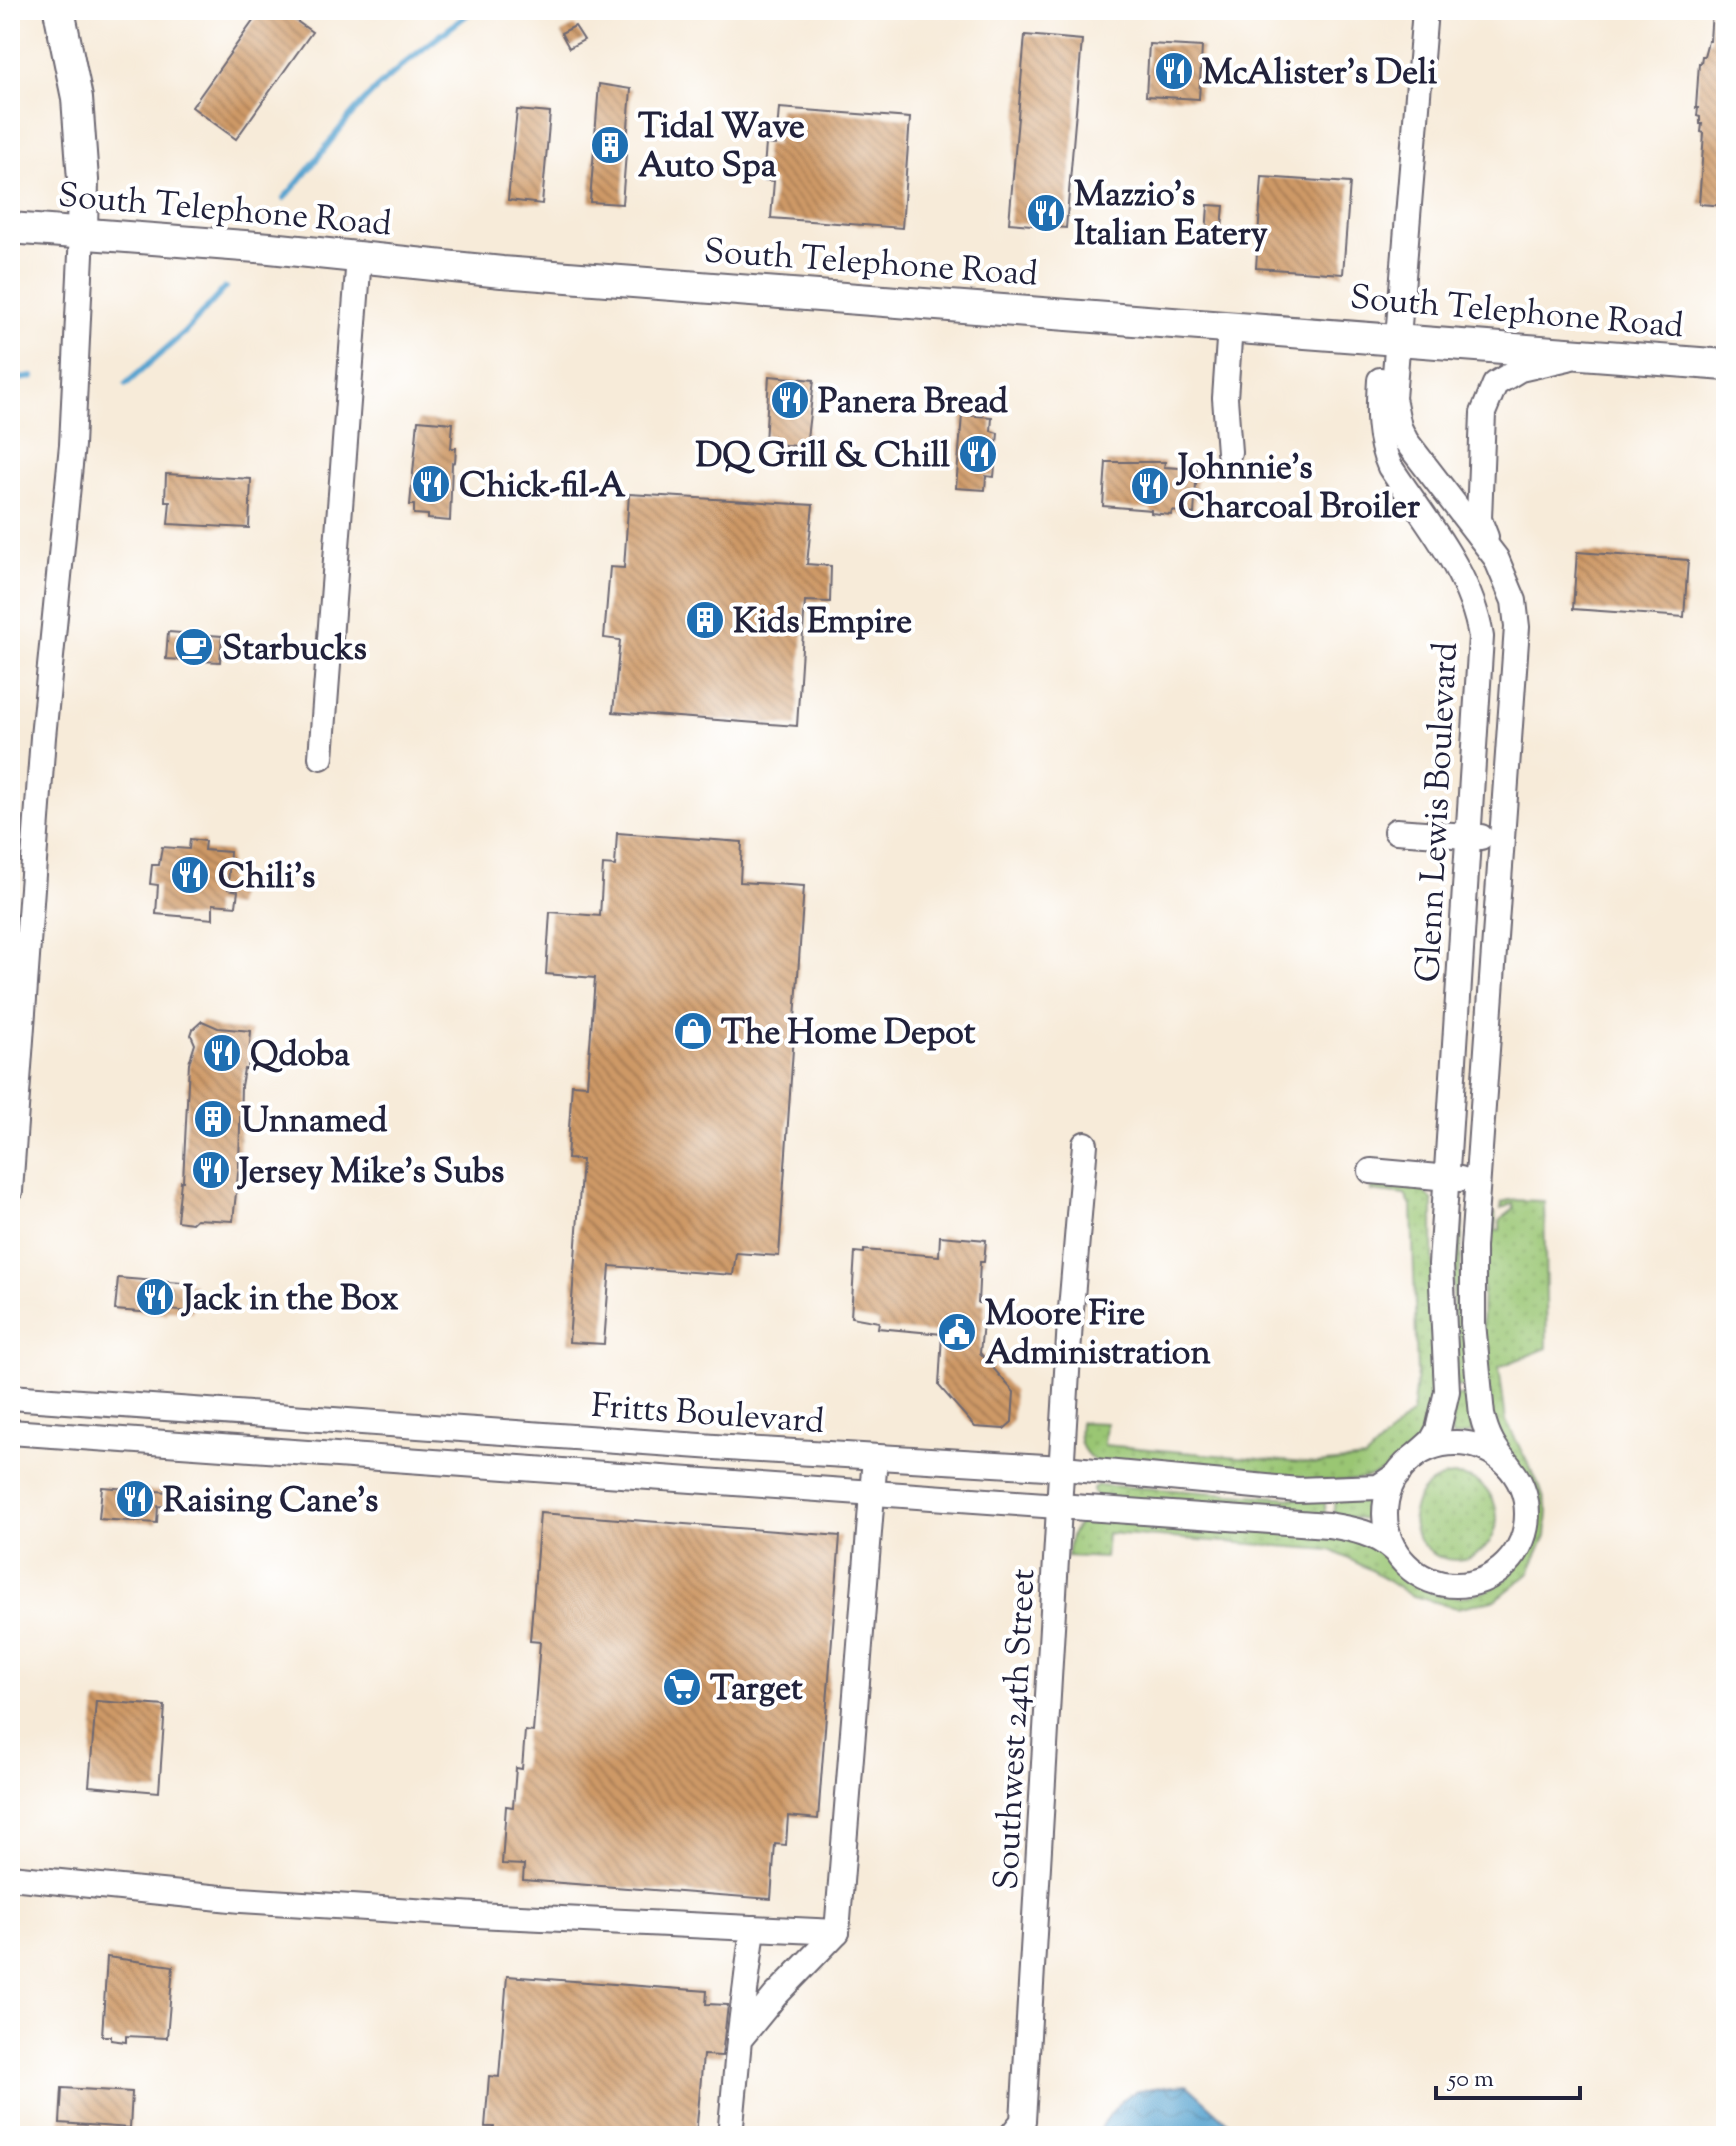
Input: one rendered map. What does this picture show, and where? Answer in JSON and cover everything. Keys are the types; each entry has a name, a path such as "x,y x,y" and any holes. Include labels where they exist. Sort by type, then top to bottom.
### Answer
{"main road":[{"path":"59,10 79,118 82,233"},
{"name":"South Telephone Road","path":"10,228 554,276 1726,365"}],"street":[{"path":"1399,338 1425,10"},
{"path":"10,1191 43,737 72,445 82,233"},
{"path":"321,757 359,257"},
{"path":"1229,452 1225,398 1230,326"},
{"name":"Glenn Lewis Boulevard","path":"1399,338 1393,398 1399,427 1406,441 1491,551 1506,577 1514,601 1517,627 1472,1286 1479,1390 1487,1435 1493,1448 1509,1466"},
{"name":"Glenn Lewis Boulevard","path":"1399,338 1381,373 1378,426 1383,451 1390,467 1468,587 1481,637 1441,1264 1447,1391 1438,1430 1432,1441 1406,1465"},
{"name":"Glenn Lewis Boulevard","path":"1491,551 1479,519 1479,475 1483,413 1495,384 1520,369 1583,354"},
{"path":"1396,831 1503,840"},
{"name":"Southwest 24th Street","path":"1011,2136 1023,2121 1070,1321 1085,1144"},
{"path":"1371,1171 1478,1181"},
{"name":"Fritts Boulevard","path":"10,1397 1063,1468 1298,1490 1378,1487 1406,1465"},
{"name":"Fritts Boulevard","path":"10,1432 1328,1525 1381,1538 1394,1550"},
{"path":"1468,1443 1490,1451 1509,1466 1522,1486 1528,1509 1526,1533 1516,1555 1499,1572 1477,1583 1442,1584 1409,1569 1394,1550 1386,1527 1386,1503 1391,1486 1406,1465 1431,1447 1468,1443"},
{"path":"739,2040 775,1996 837,1932 875,1457"},
{"path":"10,1877 241,1900 837,1932"},
{"path":"730,2136 753,1928"}],"green space":[{"path":"1372,1180 1414,1186 1433,1202 1434,1397 1427,1422 1406,1454 1373,1476 1334,1481 1096,1462 1086,1453 1080,1440 1080,1422 1106,1423 1104,1445 1316,1464 1365,1459 1412,1413 1417,1373 1412,1208 1405,1195 1371,1191"},
{"path":"1544,1201 1547,1348 1499,1367 1506,1421 1540,1487 1548,1511 1546,1536 1528,1574 1497,1599 1457,1608 1410,1595 1371,1570 1331,1550 1107,1533 1105,1558 1067,1556 1074,1530 1086,1519 1353,1538 1380,1552 1415,1585 1441,1595 1468,1596 1505,1580 1528,1546 1534,1511 1530,1490 1492,1428 1484,1366 1486,1215 1495,1214 1496,1231 1500,1231 1500,1220 1514,1209 1513,1204 1501,1209 1502,1202"},
{"path":"1458,1212 1463,1216 1460,1272 1467,1386 1454,1387 1452,1215"},
{"path":"1470,1395 1472,1433 1453,1438 1454,1396"},
{"path":"1455,1476 1471,1479 1485,1488 1494,1502 1497,1518 1494,1534 1485,1548 1471,1557 1455,1560 1439,1557 1425,1548 1416,1534 1413,1518 1416,1502 1425,1488 1439,1479"},
{"path":"1098,1485 1325,1500 1325,1515 1099,1498 1093,1493 1093,1488"},
{"path":"1335,1500 1372,1501 1374,1521 1333,1515"}],"water":[{"path":"1187,2085 1243,2136 1096,2136 1123,2099 1141,2090"}],"building":[{"path":"261,10 281,10 312,32 236,139 192,107"},
{"path":"1712,10 1726,10 1726,206 1699,204 1704,133 1701,132 1702,124 1696,108 1699,63 1710,41"},
{"path":"575,26 584,40 569,48 561,33"},
{"path":"1025,35 1082,40 1066,228 1009,223"},
{"name":"McAlister's Deli","path":"1149,44 1202,47 1199,99 1146,96"},
{"name":"Tidal Wave Auto Spa","path":"599,84 631,89 622,204 590,202"},
{"path":"779,108 910,118 902,228 771,218 774,181 763,180 766,144 776,145"},
{"path":"517,110 550,113 542,204 508,200"},
{"path":"1262,177 1350,183 1343,274 1256,268"},
{"path":"1208,205 1224,206 1221,238 1206,236"},
{"name":"Panera Bread","path":"769,376 814,380 806,447 765,443"},
{"name":"DQ Grill & Chill","path":"962,415 992,417 991,431 998,433 994,477 986,476 985,490 956,488"},
{"name":"Chick-fil-A","path":"418,420 453,423 451,448 456,448 455,462 452,463 450,521 414,514 414,505 410,505"},
{"name":"Johnnie's Charcoal Broiler","path":"1106,462 1165,462 1164,467 1197,469 1194,514 1172,511 1171,515 1103,506"},
{"path":"166,474 251,479 249,528 168,524 170,501 165,501"},
{"name":"Kids Empire","path":"629,494 813,505 807,564 831,566 830,602 805,601 797,726 613,712 620,640 604,638 610,567 624,568"},
{"path":"1577,552 1688,560 1684,617 1573,609"},
{"name":"Starbucks","path":"168,632 222,636 220,662 166,659"},
{"name":"The Home Depot","path":"617,833 742,842 740,882 804,886 779,1256 736,1253 733,1275 610,1266 604,1344 569,1342 582,1160 567,1159 572,1084 587,1085 595,978 546,974 550,912 600,916 603,865 615,866"},
{"name":"Chili's","path":"190,839 205,841 204,850 230,852 228,889 238,891 236,906 213,904 213,919 156,914 158,885 150,884 152,865 159,865 162,847 189,849"},
{"path":"202,1021 218,1028 251,1031 248,1069 244,1069 241,1086 239,1165 233,1221 177,1221 183,1181 189,1063 195,1044 191,1035"},
{"name":"Moore Fire Administration","path":"940,1236 986,1240 984,1262 980,1262 978,1303 985,1303 980,1353 1014,1392 1012,1422 1004,1429 975,1427 939,1386 942,1334 878,1328 879,1322 851,1317 855,1252 864,1253 864,1250 939,1256"},
{"name":"Jack in the Box","path":"118,1278 194,1284 192,1312 168,1310 166,1314 115,1310"},
{"name":"Raising Cane's","path":"102,1487 169,1492 168,1507 158,1506 157,1523 99,1519"},
{"name":"Target","path":"540,1513 840,1536 818,1819 788,1816 786,1845 775,1844 771,1899 523,1880 524,1865 502,1864 506,1806 513,1807 516,1768 522,1769 525,1731 533,1732 540,1642 530,1641"},
{"path":"96,1701 165,1706 159,1792 89,1786"},
{"path":"107,1957 173,1966 167,2038 126,2036 126,2042 102,2036"},
{"path":"507,1976 707,1991 706,2004 728,2005 722,2056 703,2055 696,2136 493,2136 494,2127 485,2127 489,2076 499,2077"},
{"path":"62,2088 132,2092 130,2128 60,2123"}],"waterway":[{"path":"284,198 382,83 473,10"},
{"path":"126,384 185,332 225,288"},
{"path":"10,380 33,377"}],"place":[{"name":"McAlister's Deli","path":"1174,71"},
{"name":"Tidal Wave Auto Spa","path":"610,145"},
{"name":"Mazzio's Italian Eatery","path":"1046,213"},
{"name":"Panera Bread","path":"790,400"},
{"name":"DQ Grill & Chill","path":"978,454"},
{"name":"Chick-fil-A","path":"431,484"},
{"name":"Johnnie's Charcoal Broiler","path":"1150,486"},
{"name":"Kids Empire","path":"705,620"},
{"name":"Starbucks","path":"194,647"},
{"name":"Chili's","path":"190,875"},
{"name":"The Home Depot","path":"693,1031"},
{"name":"Qdoba","path":"222,1053"},
{"name":"Unnamed","path":"213,1119"},
{"name":"Jersey Mike's Subs","path":"211,1170"},
{"name":"Jack in the Box","path":"155,1297"},
{"name":"Moore Fire Administration","path":"957,1332"},
{"name":"Raising Cane's","path":"135,1499"},
{"name":"Target","path":"682,1687"}]}
